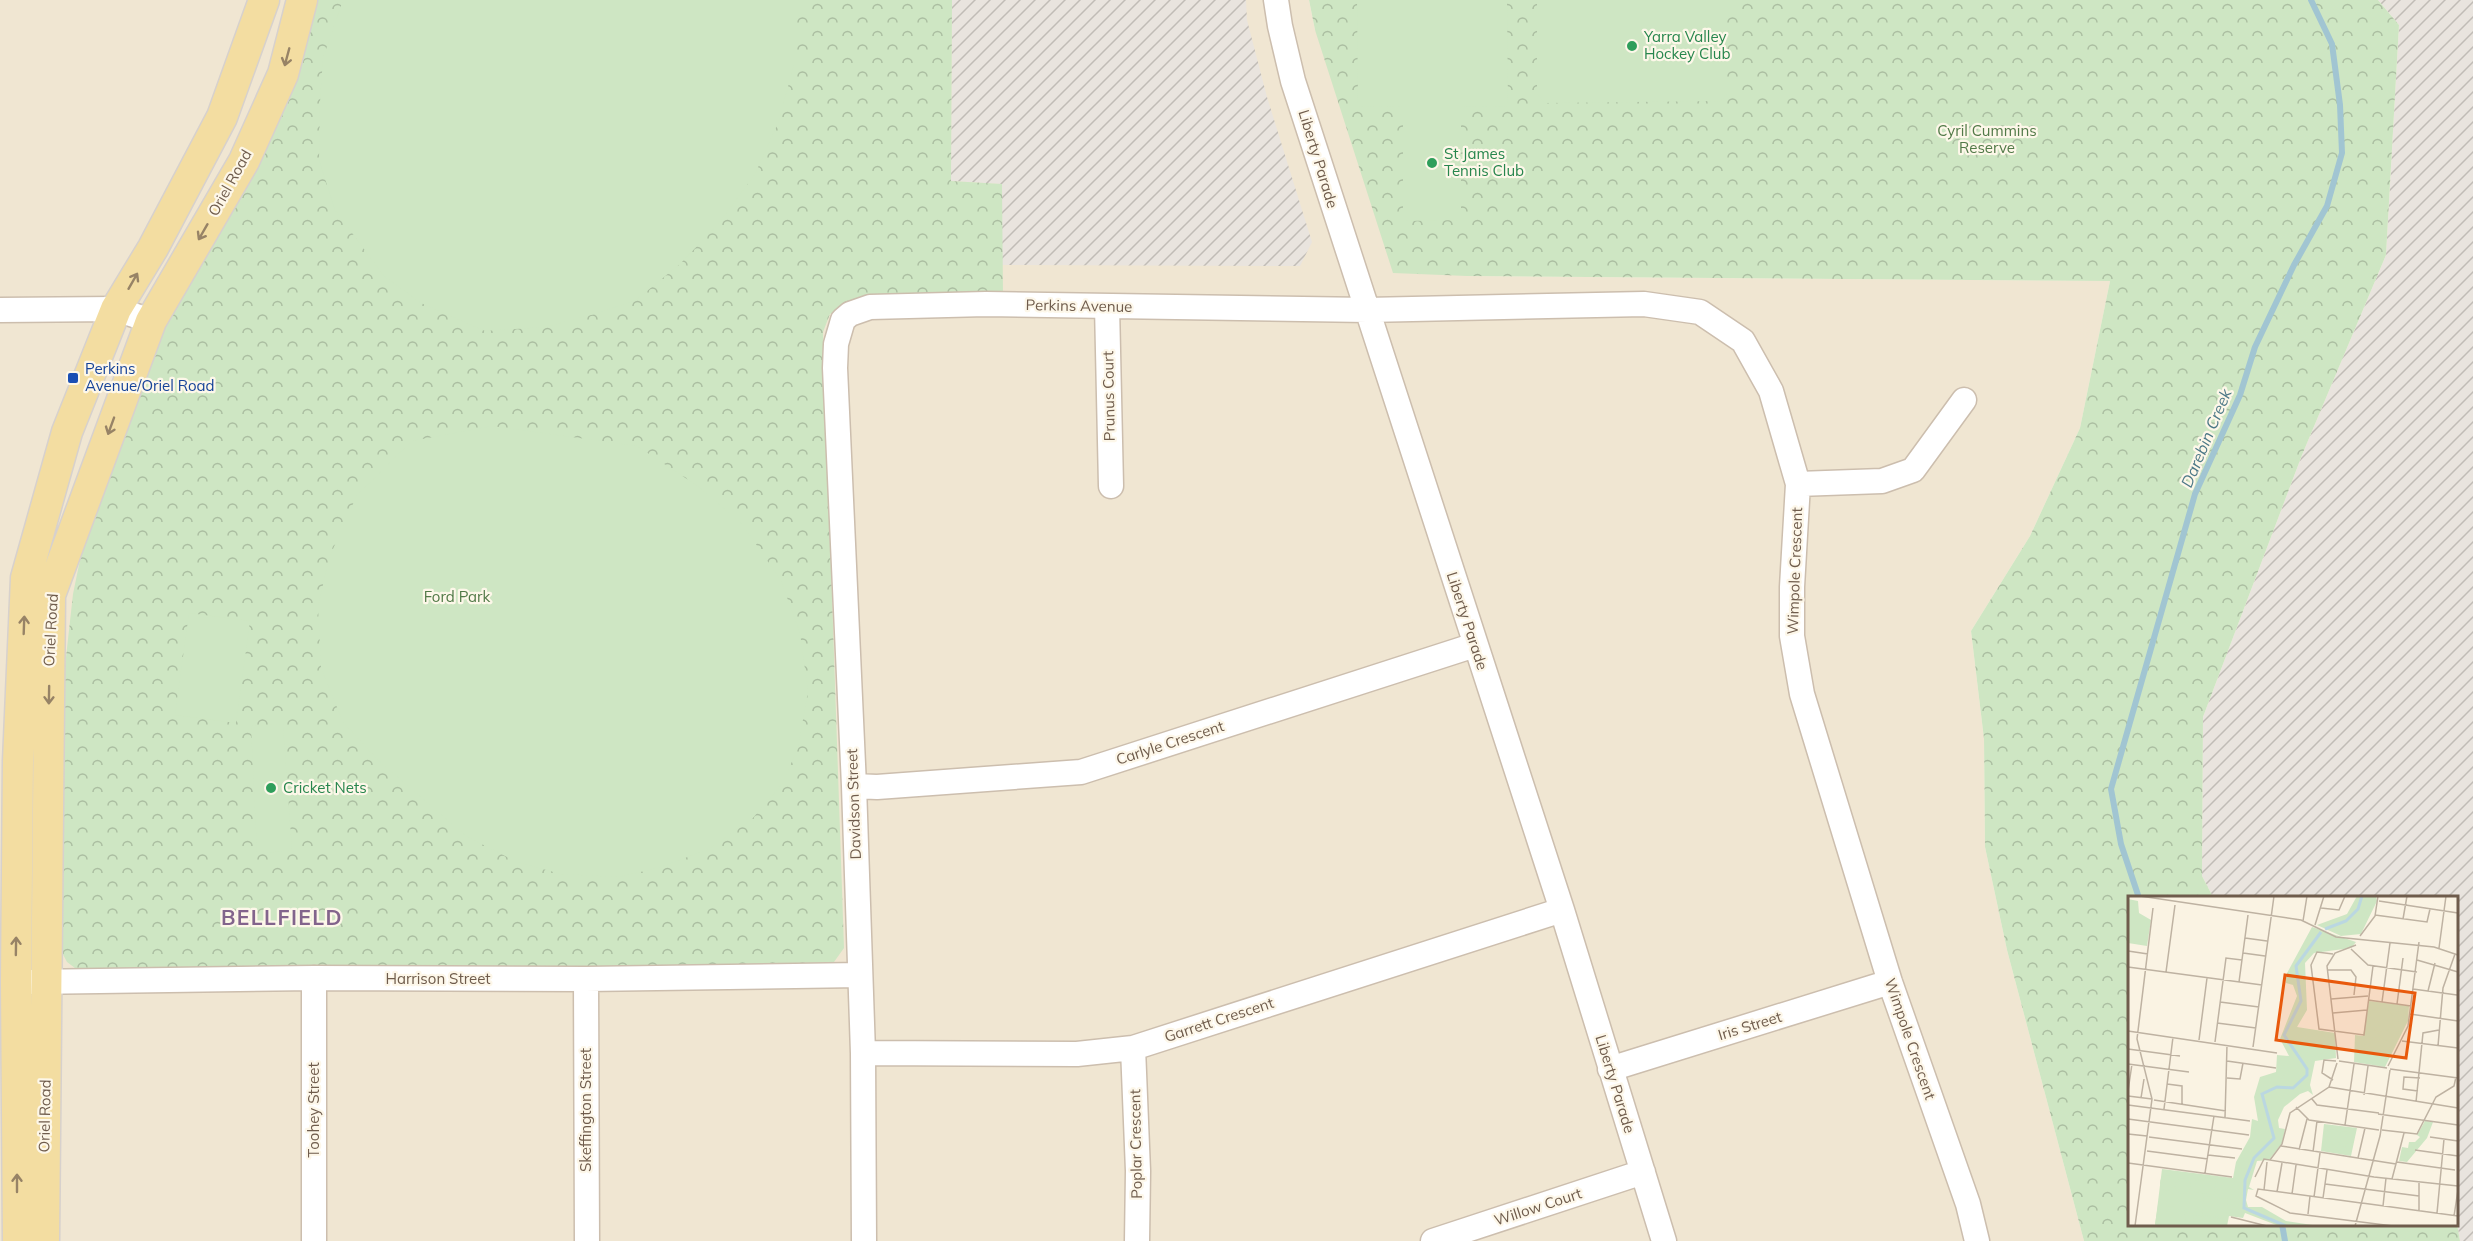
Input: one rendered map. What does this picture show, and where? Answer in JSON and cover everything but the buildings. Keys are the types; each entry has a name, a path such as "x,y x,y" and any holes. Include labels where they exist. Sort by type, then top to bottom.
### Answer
{"main road":[{"name":"Oriel Road","path":"18,1241 16,982 9,822 18,761 26,578 67,432 116,309 153,248 222,117 264,0"},
{"name":"Oriel Road","path":"44,1241 50,595 151,321 244,161 283,74 302,0"}],"street":[{"name":"Liberty Parade","path":"1276,0 1293,81 1474,645 1562,910 1664,1241"},
{"name":"Perkins Avenue","path":"835,368 836,344 843,320 850,314 870,307 986,304 1367,310"},
{"name":"Wimpole Crescent","path":"1367,310 1644,304 1700,312 1743,341 1771,391 1798,484 1792,587 1792,636 1802,694 1890,982 1968,1204 1977,1241"},
{"name":"Prunus Court","path":"1107,306 1111,486"},
{"path":"0,310 116,309 151,321"},
{"name":"Davidson Street","path":"835,368 854,786 863,1053 864,1241"},
{"path":"1798,484 1882,481 1913,470 1964,400"},
{"name":"Carlyle Crescent","path":"854,786 877,787 1081,772 1474,645"},
{"path":"9,822 48,822"},
{"name":"Garrett Crescent","path":"863,1053 1077,1054 1133,1048 1562,910"},
{"name":"Harrison Street","path":"16,982 860,975"},
{"name":"Toohey Street","path":"314,978 314,1241"},
{"name":"Skeffington Street","path":"586,979 586,1241"},
{"name":"Iris Street","path":"1610,1069 1890,982"},
{"name":"Poplar Crescent","path":"1133,1048 1138,1171 1137,1241"},
{"name":"Willow Court","path":"1433,1241 1643,1172"}],"shaded area":[{"path":"0,0 1309,0 1315,30 1467,276 2110,281 2080,428 2030,536 1971,631 1984,739 1985,847 2007,950 2084,1241 0,1241"},
{"path":"952,0 1246,0 1247,20 1267,97 1312,242 1300,266 1002,265 1002,184 951,181"},
{"path":"2378,0 2473,0 2473,1241 2460,1241 2457,1226 2458,896 2212,896 2202,876 2203,717 2302,455 2386,255 2399,25"}],"green space":[{"name":"Ford Park","path":"307,0 952,0 951,181 1002,184 1003,294 856,298 830,314 823,332 844,948 834,962 820,968 79,971 67,962 59,947 62,693 73,594 88,521 131,400"},
{"path":"343,0 794,0 794,65 778,123 755,174 719,223 680,264 636,300 545,327 485,331 421,303 384,276 335,210 319,160 320,102 323,58"},
{"name":"Cyril Cummins Reserve","path":"1309,0 2378,0 2399,25 2386,255 2302,455 2203,717 2202,876 2212,896 2128,896 2128,1226 2457,1226 2460,1241 2084,1241 2007,950 1985,847 1984,739 1971,631 2030,536 2080,428 2110,281 1467,276 1393,273 1315,30"},
{"name":"St James Tennis Club","path":"1357,0 1507,0 1508,106 1461,107 1461,220 1403,221 1403,107 1358,106"},
{"name":"Yarra Valley Hockey Club","path":"1537,0 1727,0 1727,93 1721,101 1545,103 1537,94"},
{"path":"492,426 637,446 699,487 743,525 781,581 800,633 808,691 798,748 782,784 752,819 709,849 658,868 618,877 561,874 517,862 466,836 378,760 343,722 321,668 318,607 329,558 357,495 412,441"},
{"path":"189,613 250,621 236,723 175,715"},
{"name":"Cricket Nets","path":"283,724 292,850 257,854 251,726"}],"waterway":[{"name":"Darebin Creek","path":"2138,896 2121,844 2111,789 2195,494 2240,395 2255,347 2294,265 2327,206 2342,153 2340,105 2332,44 2311,0"},
{"name":"Darebin Creek","path":"2282,1226 2285,1241"}],"place":[{"name":"Yarra Valley Hockey Club","path":"1632,46"},
{"name":"St James Tennis Club","path":"1432,163"},
{"name":"Perkins Avenue/Oriel Road","path":"73,378"},
{"name":"Cricket Nets","path":"271,788"}],"district":[{"name":"BELLFIELD","path":"282,918"}]}
